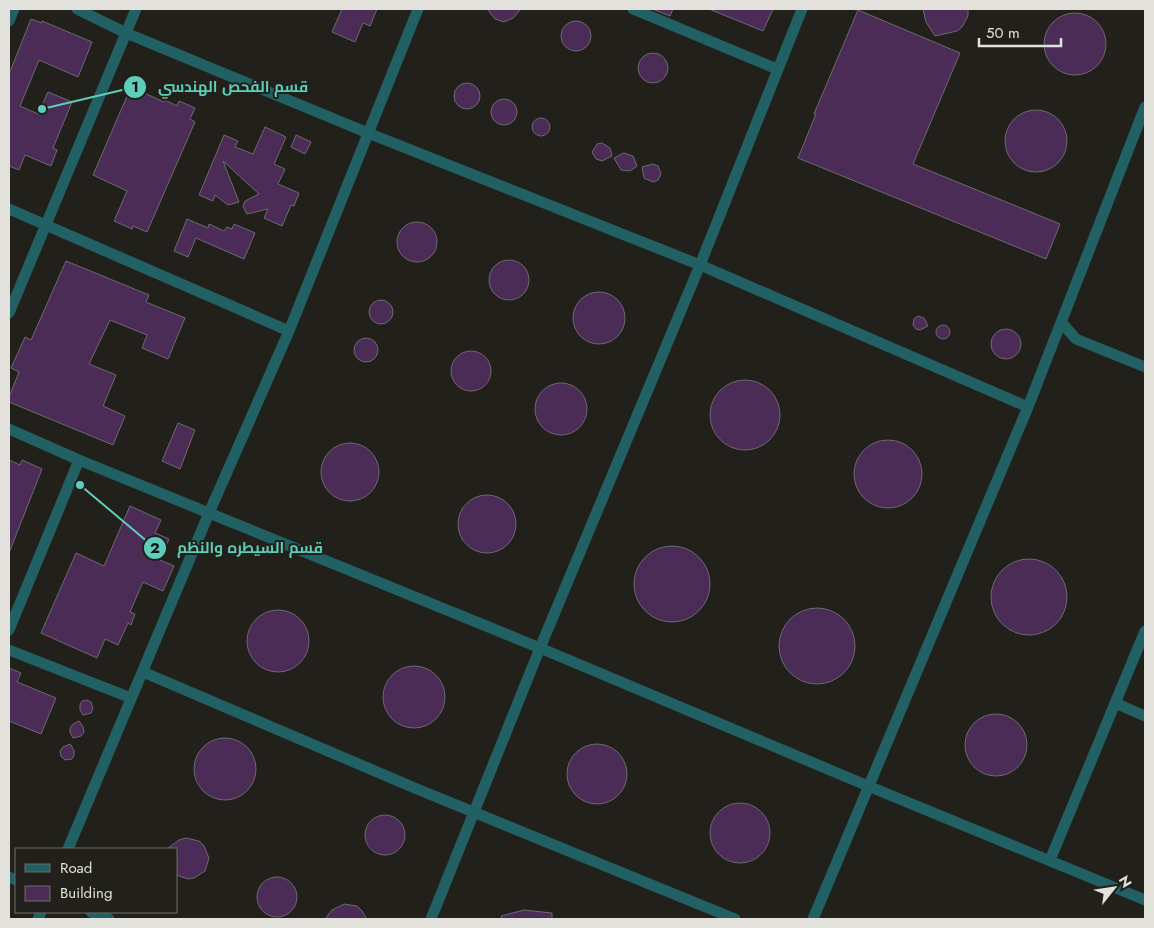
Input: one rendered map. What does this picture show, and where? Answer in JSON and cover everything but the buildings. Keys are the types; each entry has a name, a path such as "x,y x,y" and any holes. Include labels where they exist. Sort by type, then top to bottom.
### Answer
{"street":[{"path":"9,21 14,9"},
{"path":"77,9 126,33 368,133 700,265 1028,407"},
{"path":"9,313 136,9"},
{"path":"68,848 209,513 289,331 418,9"},
{"path":"633,9 777,68"},
{"path":"431,919 540,648 700,265 802,9"},
{"path":"813,919 1028,407 1145,107"},
{"path":"9,209 289,331"},
{"path":"1061,322 1076,339 1145,367"},
{"path":"9,429 79,460 540,648 1145,900"},
{"path":"9,630 79,460"},
{"path":"1050,860 1145,631"},
{"path":"9,650 131,698"},
{"path":"143,672 474,812 735,919"},
{"path":"1115,704 1145,716"},
{"path":"94,913 109,919"}],"place":[{"name":"قسم الفحص الهندسي","path":"42,109"},
{"name":"قسم السيطره والنظم","path":"80,485"}]}
